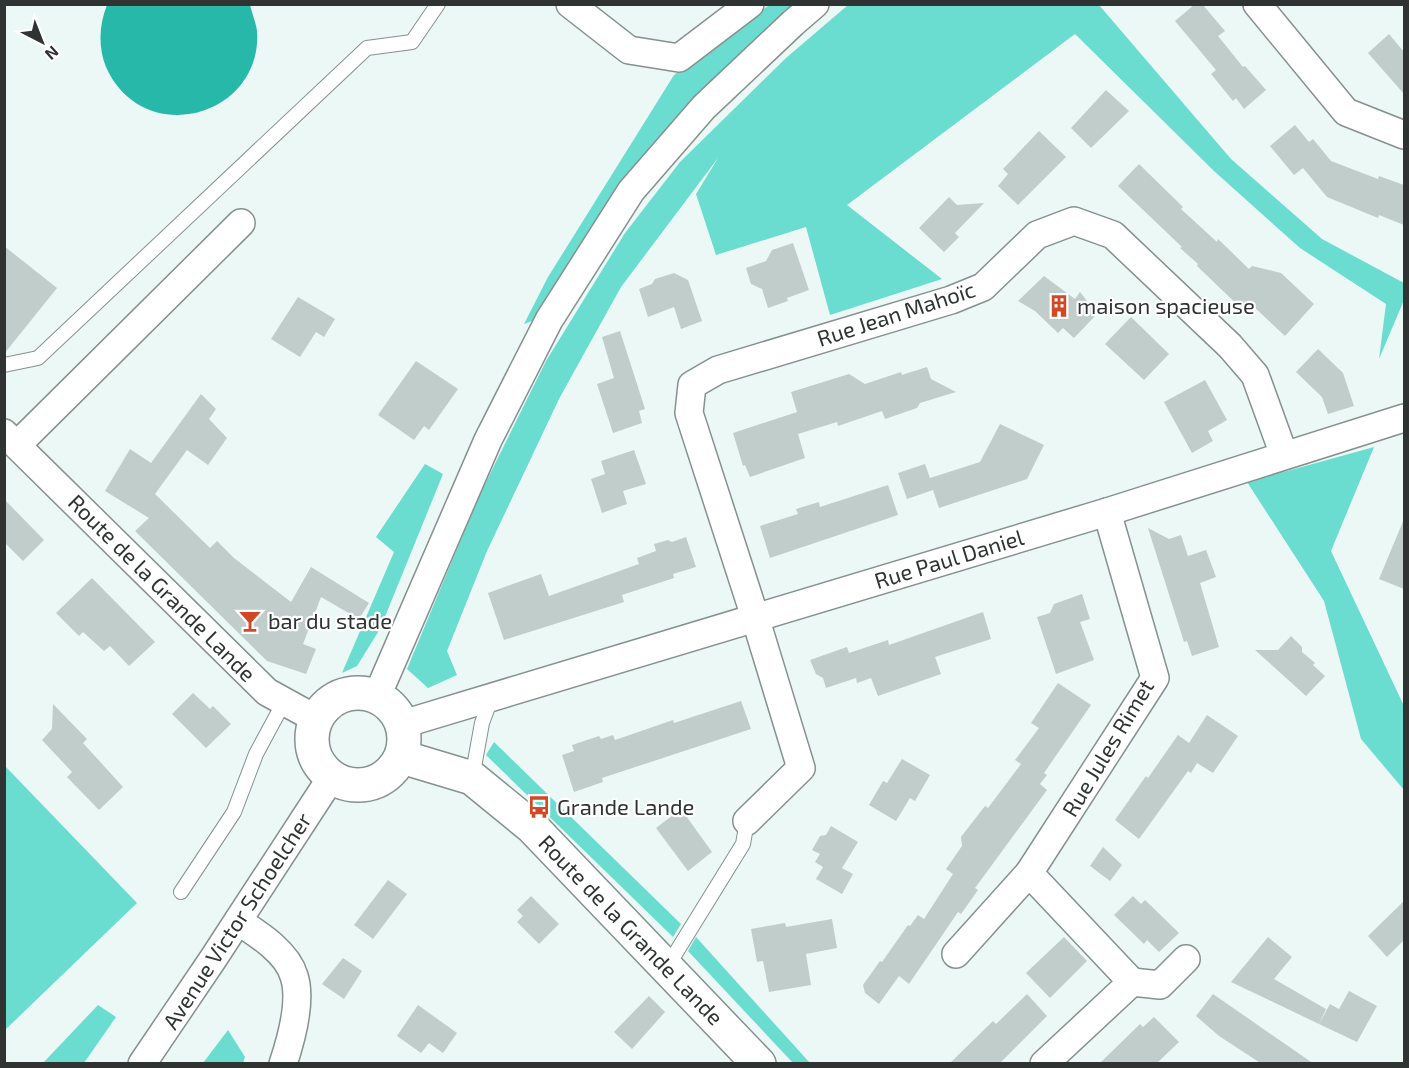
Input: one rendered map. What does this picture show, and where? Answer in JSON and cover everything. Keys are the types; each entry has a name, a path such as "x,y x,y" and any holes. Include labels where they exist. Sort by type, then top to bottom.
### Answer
{"street":[{"path":"570,4 629,50 679,58 750,4"},
{"path":"377,696 488,440 549,320 631,191 704,107 815,4"},
{"path":"1257,4 1346,112 1404,135"},
{"name":"Rue Jean Mahoïc","path":"755,617 689,413 692,385 718,370 951,300 983,287 1037,235 1074,221 1113,235 1230,346 1255,375 1284,455"},
{"name":"Route de la Grande Lande","path":"241,223 11,439 267,692 316,719"},
{"name":"Rue Paul Daniel","path":"403,724 1107,512 1404,418"},
{"name":"Rue Jules Rimet","path":"956,954 1029,873 1155,678 1107,512"},
{"path":"747,821 801,768 755,617"},
{"path":"360,692 377,696 393,707 403,724 405,740 402,757 390,774 371,784 350,786 331,778 316,762 311,740 316,719 326,704 342,695 360,692"},
{"name":"Route de la Grande Lande","path":"402,757 472,778 532,827 759,1064"},
{"name":"Avenue Victor Schoelcher","path":"142,1064 331,778"},
{"path":"1029,873 1132,982 1160,986 1186,960"},
{"path":"238,921 279,954 294,975 297,992 293,1024 283,1064"},
{"path":"1044,1064 1132,982"}],"lane":[{"path":"4,365 39,358 367,48 412,42 438,4"},
{"path":"472,778 482,723 492,696"},
{"path":"182,892 234,812 256,754 284,702"},
{"path":"667,967 742,844 747,821"}],"shaded area":[{"path":"107,5 250,5 257,31 254,61 241,85 222,102 198,112 172,115 146,108 123,93 106,67 100,36"},
{"path":"769,5 795,5 711,83 618,185 532,321 524,324 548,277 674,75"},
{"path":"848,5 1099,5 1231,159 1322,239 1404,283 1404,300 1379,359 1386,304 1300,248 1214,171 1075,34 847,205 942,279 830,315 806,227 716,255 696,194 718,158 621,287 559,399 487,551 447,651 457,675 428,688 407,669 479,496 546,361 625,233 680,162 786,58"},
{"path":"1374,447 1331,551 1404,706 1404,790 1361,739 1324,601 1247,482"},
{"path":"425,464 443,474 380,629 357,666 342,673 394,552 376,537"},
{"path":"494,742 681,924 673,937 486,755"},
{"path":"5,766 137,903 5,1030"},
{"path":"696,937 810,1063 793,1063 688,951"},
{"path":"98,1005 116,1017 84,1063 43,1063"},
{"path":"228,1030 245,1057 243,1063 203,1063"}],"building":[{"path":"1195,4 1202,4 1225,31 1218,36 1243,67 1245,66 1266,90 1244,109 1236,98 1233,101 1211,74 1216,70 1175,21"},
{"path":"1389,34 1404,52 1404,94 1368,53"},
{"path":"1106,90 1129,111 1091,148 1071,128"},
{"path":"1295,125 1309,142 1313,139 1331,161 1378,179 1379,176 1404,185 1404,225 1379,215 1378,218 1327,197 1303,168 1294,175 1270,146"},
{"path":"1039,131 1066,157 1018,205 998,186 1008,174 1003,169"},
{"path":"1139,164 1183,207 1181,209 1217,242 1218,239 1249,269 1252,266 1281,273 1314,304 1285,336 1253,306 1246,313 1118,186"},
{"path":"949,197 957,205 984,203 955,233 959,237 944,252 919,228"},
{"path":"793,243 809,290 768,308 762,289 751,284 746,268 766,261 772,250"},
{"path":"4,246 57,288 4,354"},
{"path":"674,273 688,280 702,321 681,329 674,307 648,317 639,289 652,284 655,279"},
{"name":"maison spacieuse","path":"1044,276 1075,299 1080,292 1097,314 1074,338 1063,328 1058,333 1035,311 1018,301"},
{"path":"298,297 335,319 324,337 316,332 300,357 271,339"},
{"path":"1131,317 1169,354 1144,380 1105,344"},
{"path":"620,331 645,409 639,411 642,423 613,433 597,384 614,378 602,337"},
{"path":"1318,349 1343,373 1354,406 1328,414 1322,397 1296,372"},
{"path":"416,361 458,389 429,430 424,426 414,440 378,415"},
{"path":"927,367 931,379 956,392 920,403 917,408 885,419 882,411 838,426 837,422 798,434 805,458 750,477 745,465 743,466 733,433 797,412 791,392 849,374 865,384 901,372 902,375"},
{"path":"1205,380 1227,420 1208,431 1213,441 1192,453 1164,402"},
{"path":"201,394 216,409 209,419 227,438 208,465 187,450 155,494 210,548 217,541 234,558 291,602 311,567 369,603 359,619 321,597 303,644 316,649 306,674 267,661 135,531 149,518 105,491 130,449 151,463"},
{"path":"1000,424 1044,445 1027,479 939,508 933,490 907,499 898,473 925,464 930,478 980,462"},
{"path":"634,450 646,484 623,491 627,504 602,513 591,479 605,474 601,461"},
{"path":"888,485 898,515 770,558 760,526 798,514 796,509 819,502 820,507"},
{"path":"4,499 44,540 23,561 4,542"},
{"path":"1404,519 1404,589 1379,579"},
{"path":"1148,528 1169,539 1181,535 1188,556 1206,550 1216,577 1200,583 1219,647 1192,656 1187,641 1184,642"},
{"path":"686,537 696,567 673,574 674,578 622,595 624,602 504,640 488,593 541,574 549,596 639,564 637,558 656,551 654,544 668,540 672,542"},
{"path":"92,578 155,642 129,666 110,646 104,651 83,632 79,636 56,613"},
{"path":"1082,594 1090,619 1080,622 1094,660 1056,674 1037,617 1050,613 1054,604"},
{"path":"983,612 991,639 935,657 941,674 878,696 871,678 857,683 856,678 826,688 823,678 816,674 810,660 847,647 849,653 888,640 889,645"},
{"path":"1291,636 1302,647 1302,652 1315,663 1313,665 1325,676 1306,696 1255,650 1278,650"},
{"path":"1058,683 1091,705 1044,773 1047,775 1040,784 1047,790 975,888 978,890 961,914 958,912 909,984 899,976 879,1004 865,993 863,985 908,925 910,926 918,915 924,919 953,874 946,869 962,846 961,837 985,806 988,808 1021,764 1015,760 1039,728 1031,723"},
{"path":"193,693 210,709 213,706 231,724 206,748 172,714"},
{"path":"741,701 751,729 602,778 603,782 574,792 562,755 574,751 572,745 599,736 601,739 613,735 615,740 673,720 674,723"},
{"path":"53,704 87,739 83,743 123,787 99,810 67,777 72,772 42,740 52,729"},
{"path":"1207,715 1238,736 1213,773 1197,763 1191,773 1188,771 1139,839 1115,820 1178,735 1189,743"},
{"path":"902,759 930,775 915,801 910,798 896,821 869,805 883,781 887,783"},
{"path":"681,809 712,852 688,871 656,828"},
{"path":"831,826 858,842 842,868 853,874 842,894 816,879 823,867 815,862 820,854 812,850 820,836 826,835"},
{"path":"1103,847 1122,865 1110,881 1090,866"},
{"path":"388,880 407,894 373,939 354,925"},
{"path":"531,896 559,924 539,944 517,922 523,916 517,910"},
{"path":"1133,896 1141,904 1145,900 1179,933 1159,952 1147,940 1144,944 1114,915"},
{"path":"1404,901 1404,940 1387,957 1368,936"},
{"path":"832,919 837,948 806,954 811,985 769,992 763,961 757,962 751,929 785,923 786,927"},
{"path":"1064,937 1087,961 1050,998 1026,973"},
{"path":"1268,937 1292,957 1274,979 1326,1009 1319,1024 1231,982"},
{"path":"343,958 362,971 344,999 322,984"},
{"path":"1349,991 1377,1006 1357,1042 1319,1024 1330,1004 1339,1009"},
{"path":"1027,994 1047,1016 999,1064 949,1064 993,1021 996,1024"},
{"path":"1213,994 1314,1064 1262,1064 1219,1036 1196,1016"},
{"path":"649,996 665,1012 632,1049 614,1032"},
{"path":"418,1005 457,1033 443,1053 429,1043 421,1053 397,1036"},
{"path":"1154,1017 1179,1042 1156,1064 1099,1064 1140,1024 1143,1027"}],"place":[{"name":"maison spacieuse","path":"1059,306"},
{"name":"bar du stade","path":"250,621"},
{"name":"Grande Lande","path":"539,807"}]}
